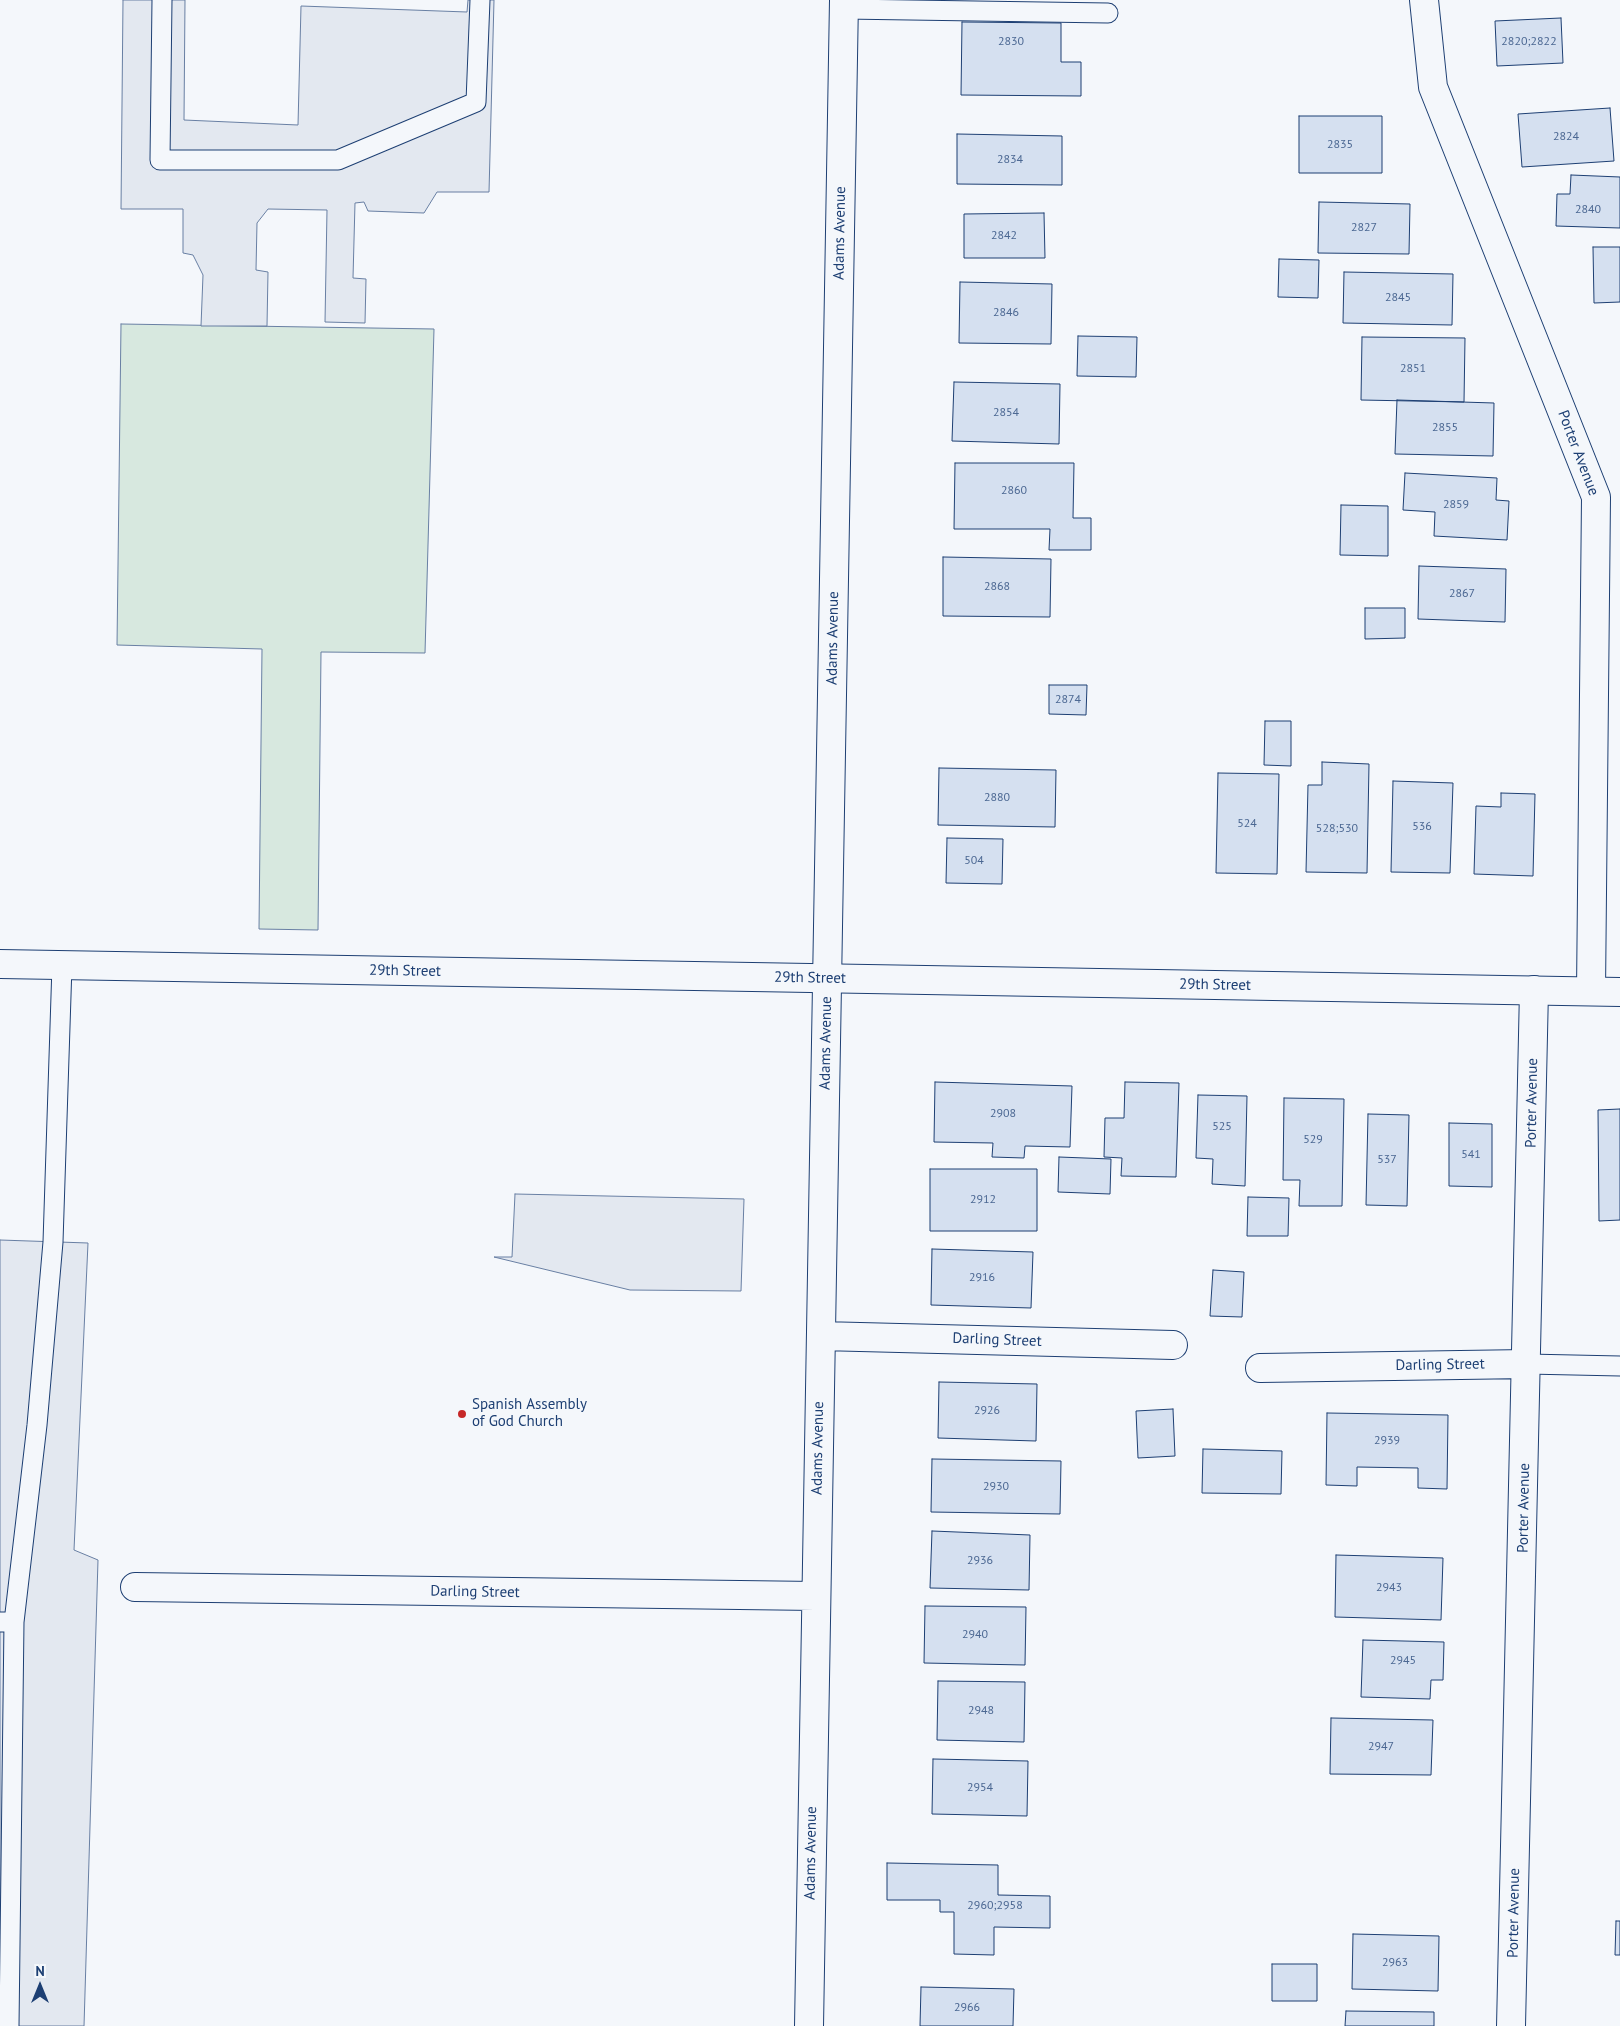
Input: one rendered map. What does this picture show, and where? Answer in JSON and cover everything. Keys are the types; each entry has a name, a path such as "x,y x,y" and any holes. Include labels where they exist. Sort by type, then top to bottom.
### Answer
{"street":[{"name":"Porter Avenue","path":"1424,0 1432,87 1596,497 1591,991"},
{"name":"Adams Avenue","path":"809,2026 844,4"},
{"name":"29th Street","path":"0,964 1620,992"},
{"name":"Porter Avenue","path":"1511,2026 1534,990"},
{"name":"Darling Street","path":"820,1336 1173,1345"},
{"name":"Darling Street","path":"1260,1368 1527,1364"},
{"name":"Darling Street","path":"135,1587 815,1596"}],"lane":[{"path":"162,0 160,160 338,160 476,102 480,0"},
{"path":"844,4 1108,13"},
{"path":"10,2026 7,1622 37,1425 53,1242 62,965"},
{"name":"Darling Street","path":"1527,1364 1620,1366"}],"shaded area":[{"path":"123,0 185,0 184,120 298,125 301,6 467,12 468,0 494,0 489,192 437,192 424,213 368,211 364,202 355,203 353,278 366,279 365,323 325,322 327,210 268,209 257,223 256,270 268,272 267,326 201,326 203,275 193,255 183,253 183,209 121,209"},
{"path":"121,324 434,329 425,653 321,652 318,930 259,929 262,649 117,645"},
{"path":"515,1194 744,1199 741,1291 630,1290 494,1257 512,1257"},
{"path":"0,1240 88,1243 74,1550 98,1560 84,2026 0,2026"}],"building":[{"path":"1561,18 1563,63 1497,66 1495,21"},
{"path":"962,22 1061,23 1061,62 1081,62 1081,96 961,95"},
{"path":"1610,108 1614,161 1522,167 1518,114"},
{"path":"1299,116 1382,116 1382,173 1299,173"},
{"path":"957,134 1062,136 1062,185 957,184"},
{"path":"1571,175 1620,177 1620,228 1556,226 1557,194 1570,194"},
{"path":"1319,202 1410,204 1409,254 1318,253"},
{"path":"1044,213 1045,258 964,258 964,214"},
{"path":"1593,247 1620,247 1620,302 1594,303"},
{"path":"1279,259 1319,260 1318,298 1278,297"},
{"path":"1344,272 1453,274 1452,325 1343,323"},
{"path":"960,282 1052,284 1051,344 959,343"},
{"path":"1078,336 1137,337 1136,377 1077,376"},
{"path":"1362,337 1465,338 1464,402 1361,400"},
{"path":"954,382 1060,384 1059,444 952,441"},
{"path":"1397,400 1494,403 1493,456 1395,454"},
{"path":"955,463 1074,463 1073,518 1091,518 1091,550 1049,550 1050,529 954,529"},
{"path":"1405,473 1497,478 1496,500 1509,501 1507,540 1434,536 1435,512 1403,510"},
{"path":"1341,505 1388,506 1388,556 1340,555"},
{"path":"943,557 1051,559 1050,617 943,616"},
{"path":"1419,566 1506,569 1505,622 1418,619"},
{"path":"1365,608 1405,608 1405,638 1365,639"},
{"path":"1049,685 1087,685 1086,715 1049,714"},
{"path":"1265,721 1291,721 1291,766 1264,765"},
{"path":"1322,762 1369,764 1367,873 1306,872 1308,785 1322,785"},
{"path":"939,768 1056,770 1055,827 938,825"},
{"path":"1218,773 1279,774 1277,874 1216,873"},
{"path":"1393,781 1453,783 1450,873 1391,872"},
{"path":"1501,793 1535,794 1533,876 1474,874 1476,806 1501,807"},
{"path":"947,838 1003,839 1002,884 946,883"},
{"path":"935,1082 1072,1086 1070,1147 1025,1146 1024,1158 992,1157 993,1143 934,1142"},
{"path":"1125,1082 1179,1083 1176,1177 1121,1176 1122,1158 1104,1157 1105,1118 1124,1118"},
{"path":"1198,1095 1247,1096 1245,1186 1212,1184 1213,1159 1196,1158"},
{"path":"1284,1098 1344,1099 1342,1206 1299,1206 1300,1180 1283,1180"},
{"path":"1620,1109 1620,1220 1599,1221 1598,1110"},
{"path":"1368,1114 1409,1115 1407,1206 1366,1205"},
{"path":"1449,1123 1492,1124 1492,1187 1449,1186"},
{"path":"1059,1157 1111,1159 1110,1194 1058,1192"},
{"path":"930,1169 1037,1169 1037,1231 930,1231"},
{"path":"1248,1197 1289,1198 1288,1236 1247,1236"},
{"path":"932,1249 1033,1252 1031,1308 931,1305"},
{"path":"1213,1270 1244,1272 1242,1317 1210,1316"},
{"path":"939,1382 1037,1384 1036,1441 938,1438"},
{"path":"1173,1409 1175,1456 1138,1458 1136,1411"},
{"path":"1327,1413 1448,1415 1447,1489 1418,1488 1418,1468 1357,1467 1357,1486 1326,1485"},
{"path":"1203,1449 1282,1451 1281,1494 1202,1493"},
{"path":"932,1459 1061,1461 1060,1514 931,1512"},
{"path":"932,1531 1030,1535 1029,1590 930,1588"},
{"path":"1336,1555 1443,1558 1441,1620 1335,1617"},
{"path":"925,1606 1026,1607 1025,1665 924,1663"},
{"path":"1363,1640 1444,1642 1443,1680 1431,1680 1430,1699 1361,1697"},
{"path":"938,1681 1025,1682 1024,1742 937,1740"},
{"path":"1331,1718 1433,1720 1431,1775 1330,1774"},
{"path":"933,1759 1028,1761 1027,1816 932,1814"},
{"path":"887,1863 998,1865 998,1895 1050,1896 1050,1928 994,1927 994,1955 954,1954 954,1912 940,1912 940,1900 887,1900"},
{"path":"1616,1921 1620,1921 1620,1955 1615,1955"},
{"path":"1353,1934 1439,1936 1438,1991 1352,1989"},
{"path":"1272,1964 1317,1964 1317,2001 1272,2001"},
{"path":"921,1987 1014,1989 1013,2026 920,2026"},
{"path":"1346,2011 1434,2012 1434,2026 1345,2026"}],"place":[{"name":"Spanish Assembly of God Church","path":"462,1414"}]}
